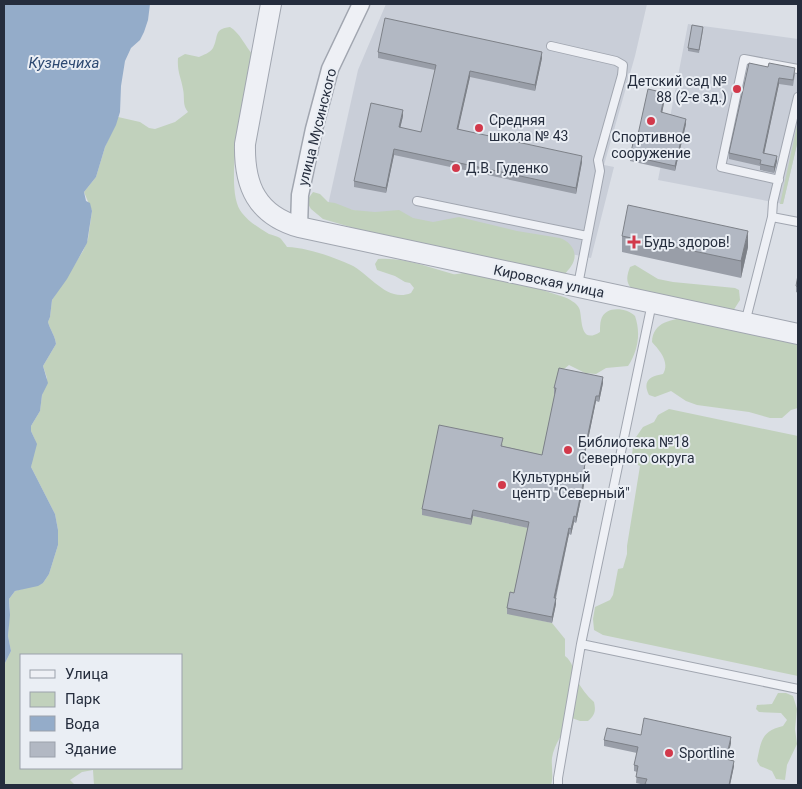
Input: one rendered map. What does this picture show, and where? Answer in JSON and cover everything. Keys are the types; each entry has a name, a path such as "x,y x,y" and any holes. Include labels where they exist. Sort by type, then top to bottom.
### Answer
{"street":[{"name":"Кировская улица","path":"272,4 245,144 246,172 251,188 257,200 275,218 299,227 798,334"},
{"name":"улица Мусинского","path":"299,227 300,195 314,129 330,69 361,4"}],"lane":[{"path":"551,46 616,61 623,66 598,160 600,171 577,287"},
{"path":"779,180 721,167 744,59 798,69"},
{"path":"744,323 772,218 798,97"},
{"path":"417,201 587,236"},
{"path":"772,218 798,222"},
{"path":"558,785 581,644 652,303"},
{"path":"581,644 798,689"}],"shaded area":[{"name":"Средняя школа № 43","path":"386,4 647,4 635,56 604,165 614,167 591,258 328,205 358,70"},
{"name":"Детский сад № 88 (2-е зд.)","path":"688,24 798,39 798,140 783,204 658,180"}],"green space":[{"path":"230,27 234,30 253,55 237,137 234,182 236,200 242,213 254,225 280,238 287,247 319,253 351,265 386,291 394,294 411,293 414,288 410,283 377,270 375,264 378,259 407,261 454,274 470,273 500,279 564,297 573,301 578,306 583,328 588,335 600,332 603,315 611,310 627,311 635,316 638,335 634,354 628,366 606,368 596,374 585,373 569,365 559,373 542,461 422,514 471,525 473,516 529,528 514,599 507,613 552,623 565,639 565,656 571,664 580,686 594,702 595,708 594,715 588,721 572,718 560,737 552,758 551,785 94,785 93,770 82,772 70,780 75,785 4,785 4,665 11,651 8,636 9,599 15,591 43,583 49,574 58,545 55,514 31,467 35,440 31,426 40,411 47,378 43,366 56,344 48,322 52,300 83,251 88,239 92,211 84,192 96,177 105,147 118,117 140,122 149,128 155,129 175,122 188,112 184,104 178,58 185,54 199,57 208,53 213,48 217,34 221,30"},
{"path":"798,121 798,140 783,204 780,204"},
{"path":"313,192 320,194 328,202 353,210 375,212 399,210 413,218 433,222 459,217 517,231 560,238 572,246 575,256 574,260 572,266 565,274 364,231 323,219 308,204 308,199"},
{"path":"635,265 658,279 735,288 739,290 740,300 733,311 632,289 628,284 627,276 630,267"},
{"path":"688,317 798,345 798,408 791,410 782,418 770,418 749,412 697,405 686,401 671,391 655,397 649,395 646,386 648,380 663,374 665,370 665,361 652,342 653,335 664,323"},
{"path":"669,409 798,436 798,676 603,635 594,630 595,607 610,600 613,595 618,569 623,568 627,554 640,466 631,461 634,440 643,427 654,422 658,415"},
{"path":"778,693 786,693 793,696 797,709 795,729 797,744 787,765 785,780 776,779 772,771 760,766 757,761 763,738 770,731 783,726 787,720 781,713 759,712 756,709 757,705 772,704"}],"water":[{"name":"Кузнечиха","path":"4,4 150,4 144,32 140,40 131,48 125,61 121,86 120,112 116,125 105,147 96,177 84,192 86,201 90,203 92,211 87,243 67,279 52,300 48,322 56,344 43,366 48,383 42,395 40,411 31,426 31,431 37,444 31,467 55,514 58,545 49,574 43,583 38,586 15,591 9,599 8,636 11,651 4,665"}],"building":[{"path":"385,18 542,52 535,85 470,71 457,129 582,156 576,188 394,149 386,188 354,181 371,103 403,110 399,127 421,132 436,65 378,52"},
{"path":"692,25 703,27 699,50 688,48"},
{"path":"749,63 768,67 769,63 795,68 793,80 779,78 763,153 777,156 774,167 760,164 761,160 729,153"},
{"path":"648,89 665,93 661,112 686,119 675,166 630,156 634,139 637,139"},
{"path":"628,205 748,231 741,261 622,236"},
{"path":"559,368 603,377 599,396 596,396 582,463 585,464 582,479 584,479 576,517 574,516 571,529 569,528 554,598 556,598 552,617 507,608 510,592 514,593 529,522 473,510 471,519 422,509 439,425 503,438 501,446 542,455"},
{"path":"644,718 731,737 726,759 734,761 729,785 649,785 645,784 647,779 636,777 638,766 634,765 638,747 604,740 607,728 641,735"}],"place":[{"name":"Детский сад № 88 (2-е зд.)","path":"737,89"},
{"name":"Спортивное сооружение","path":"651,121"},
{"name":"Средняя школа № 43","path":"479,128"},
{"name":"Д.В. Гуденко","path":"456,168"},
{"name":"Будь здоров!","path":"634,242"},
{"name":"Библиотека №18 Северного округа","path":"568,450"},
{"name":"Культурный центр \"Северный\"","path":"502,485"},
{"name":"Sportline","path":"669,753"}]}
